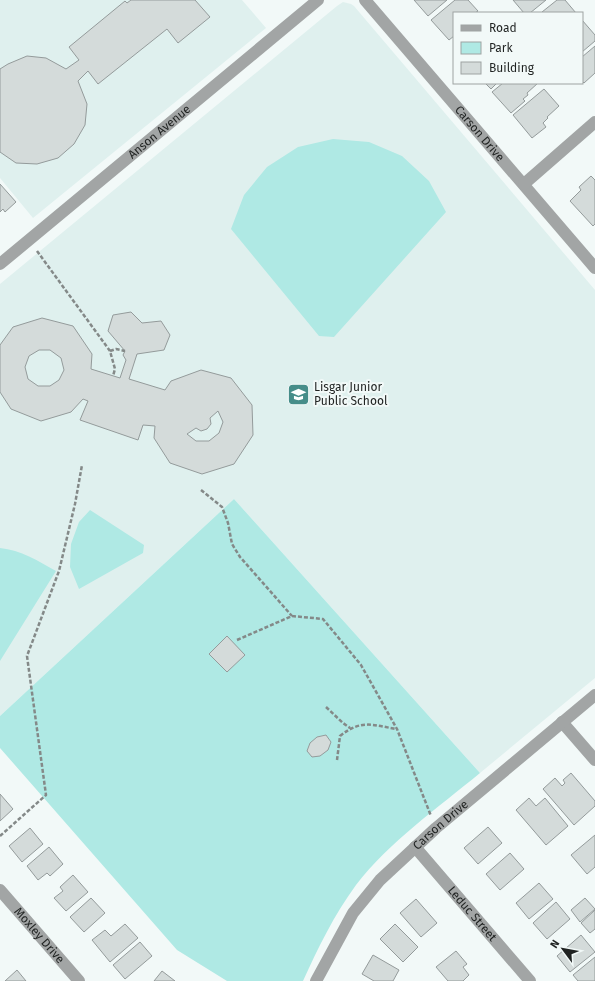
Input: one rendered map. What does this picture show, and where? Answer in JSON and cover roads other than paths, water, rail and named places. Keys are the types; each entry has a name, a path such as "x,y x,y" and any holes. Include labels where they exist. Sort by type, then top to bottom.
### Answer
{"street":[{"name":"Anson Avenue","path":"0,264 318,0"},
{"name":"Carson Drive","path":"365,0 595,268"},
{"path":"524,184 595,122"},
{"name":"Carson Drive","path":"316,981 353,913 380,880 436,828 595,695"},
{"path":"562,722 595,760"},
{"name":"Leduc Street","path":"415,847 530,981"},
{"name":"Moxley Drive","path":"0,890 79,981"}],"place":[{"name":"Lisgar Junior Public School","path":"298,394"}]}
